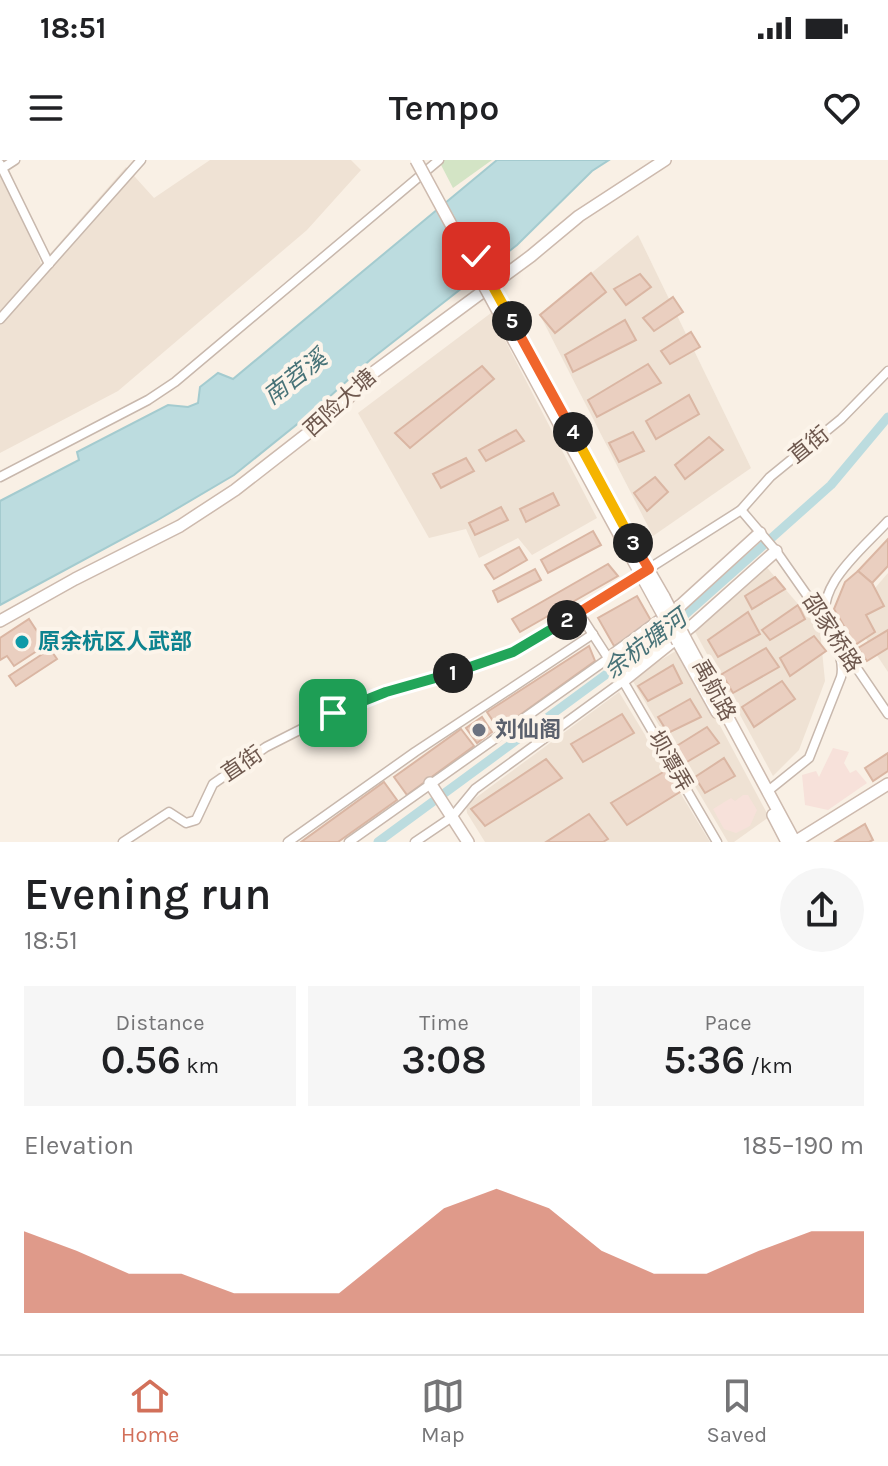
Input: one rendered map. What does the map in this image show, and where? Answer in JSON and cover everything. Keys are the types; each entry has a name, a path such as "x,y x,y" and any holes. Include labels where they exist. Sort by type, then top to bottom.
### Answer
{"main road":[{"path":"416,160 682,640"},
{"path":"424,160 631,547"},
{"name":"西险大塘","path":"0,621 180,526 235,490 335,412 370,375 531,256 579,216 665,160"},
{"path":"610,660 681,605 760,533"},
{"path":"623,681 693,625 776,551"},
{"name":"禹航路","path":"682,640 795,842"},
{"name":"禹航路","path":"682,640 787,842"},
{"path":"430,783 468,842"},
{"path":"795,842 888,784"}],"street":[{"path":"15,160 1,167 49,264"},
{"path":"0,319 141,160"},
{"path":"0,477 148,400 175,382 439,160"},
{"name":"直街","path":"129,840 169,812 186,823 196,820 213,784 266,747 333,713 386,692 513,652 579,613 741,510 770,477 841,419 888,371"},
{"name":"邵家桥路","path":"741,510 776,551 888,714"},
{"path":"768,791 809,758 844,666 825,620 823,605 828,589 888,521"},
{"name":"坝潭弄","path":"579,613 623,681 717,842"},
{"path":"288,842 415,752 593,634"},
{"path":"349,842 610,660"},
{"path":"415,842 451,815 475,789 623,681"}],"shaded area":[{"path":"0,160 6,160 41,264 126,167 154,198 210,160 351,160 361,170 307,230 118,391 0,453"},
{"path":"638,235 751,468 653,536 540,315"},
{"path":"491,313 597,518 532,555 518,538 479,558 466,529 429,538 358,413"},
{"path":"764,564 820,630 825,681 799,750 773,776 694,630"},
{"path":"888,573 888,672 851,616"},
{"path":"679,649 769,817 734,842 728,842 631,678"},
{"path":"619,692 710,842 485,842 467,813 466,805"},
{"path":"833,748 849,752 844,763 850,773 856,770 867,783 828,810 805,805 802,775 816,771 819,777"},
{"path":"748,795 757,810 750,826 736,833 724,829 713,809"}],"green space":[{"path":"444,160 492,160 453,188 440,163"}],"water":[{"name":"南苕溪","path":"497,160 609,160 592,171 517,245 370,360 316,409 234,475 0,605 0,501 79,460 77,452 168,405 188,407 198,403 200,387 218,373 233,379"}],"building":[{"path":"591,273 606,292 555,333 540,315"},
{"path":"640,274 651,287 626,305 614,289"},
{"path":"673,297 683,312 654,331 643,318"},
{"path":"625,320 636,340 573,372 565,355"},
{"path":"691,332 700,347 670,364 661,351"},
{"path":"648,364 661,383 597,417 588,400"},
{"path":"482,366 494,379 410,448 395,433"},
{"path":"689,395 699,414 656,439 646,421"},
{"path":"516,430 524,441 486,461 479,450"},
{"path":"633,432 644,451 619,462 609,443"},
{"path":"709,437 723,450 685,479 675,465"},
{"path":"466,458 474,471 441,488 433,474"},
{"path":"655,477 668,492 647,511 634,493"},
{"path":"553,493 559,505 526,522 520,509"},
{"path":"501,507 508,520 475,535 469,523"},
{"path":"593,531 601,545 548,573 541,560"},
{"path":"888,539 888,566 872,583 858,571"},
{"path":"519,547 527,560 494,579 485,565"},
{"path":"608,564 618,576 520,632 512,619"},
{"path":"535,569 541,580 498,602 493,591"},
{"path":"858,571 872,583 884,606 866,615 875,632 855,645 834,609 845,582"},
{"path":"775,577 785,589 752,609 745,596"},
{"path":"637,596 653,624 614,646 598,618"},
{"path":"798,605 805,619 770,640 762,630"},
{"path":"748,612 760,634 718,657 708,640"},
{"name":"原余杭区人武部","path":"29,619 46,645 14,666 7,656 0,660 0,638"},
{"path":"888,630 888,648 867,661 858,648"},
{"path":"814,636 826,651 790,676 780,658"},
{"path":"589,646 595,661 499,730 487,712"},
{"path":"766,648 779,667 733,693 722,674"},
{"name":"原余杭区人武部","path":"50,649 57,659 16,686 9,676"},
{"path":"673,665 682,683 648,701 638,686"},
{"path":"782,681 795,699 754,727 742,707"},
{"path":"690,699 701,717 668,733 658,717"},
{"path":"622,714 634,733 583,762 571,744"},
{"name":"刘仙阁","path":"482,717 492,732 477,743 466,728"},
{"path":"707,727 719,743 685,763 675,747"},
{"path":"461,729 474,746 407,795 394,777"},
{"path":"888,753 888,771 873,781 865,768"},
{"path":"724,758 735,776 705,793 695,777"},
{"path":"546,759 562,778 485,826 471,809"},
{"path":"665,771 680,792 627,825 611,803"},
{"path":"384,782 397,800 338,842 301,842"},
{"path":"589,814 608,839 603,842 546,842"},
{"path":"865,824 873,840 835,842"}],"waterway":[{"name":"余杭塘河","path":"378,842 676,623 831,485 888,417"}],"place":[{"name":"原余杭区人武部","path":"22,642"},
{"name":"刘仙阁","path":"479,730"}],"route":[{"path":"333,713 386,692 513,652 649,569 476,256"}]}
